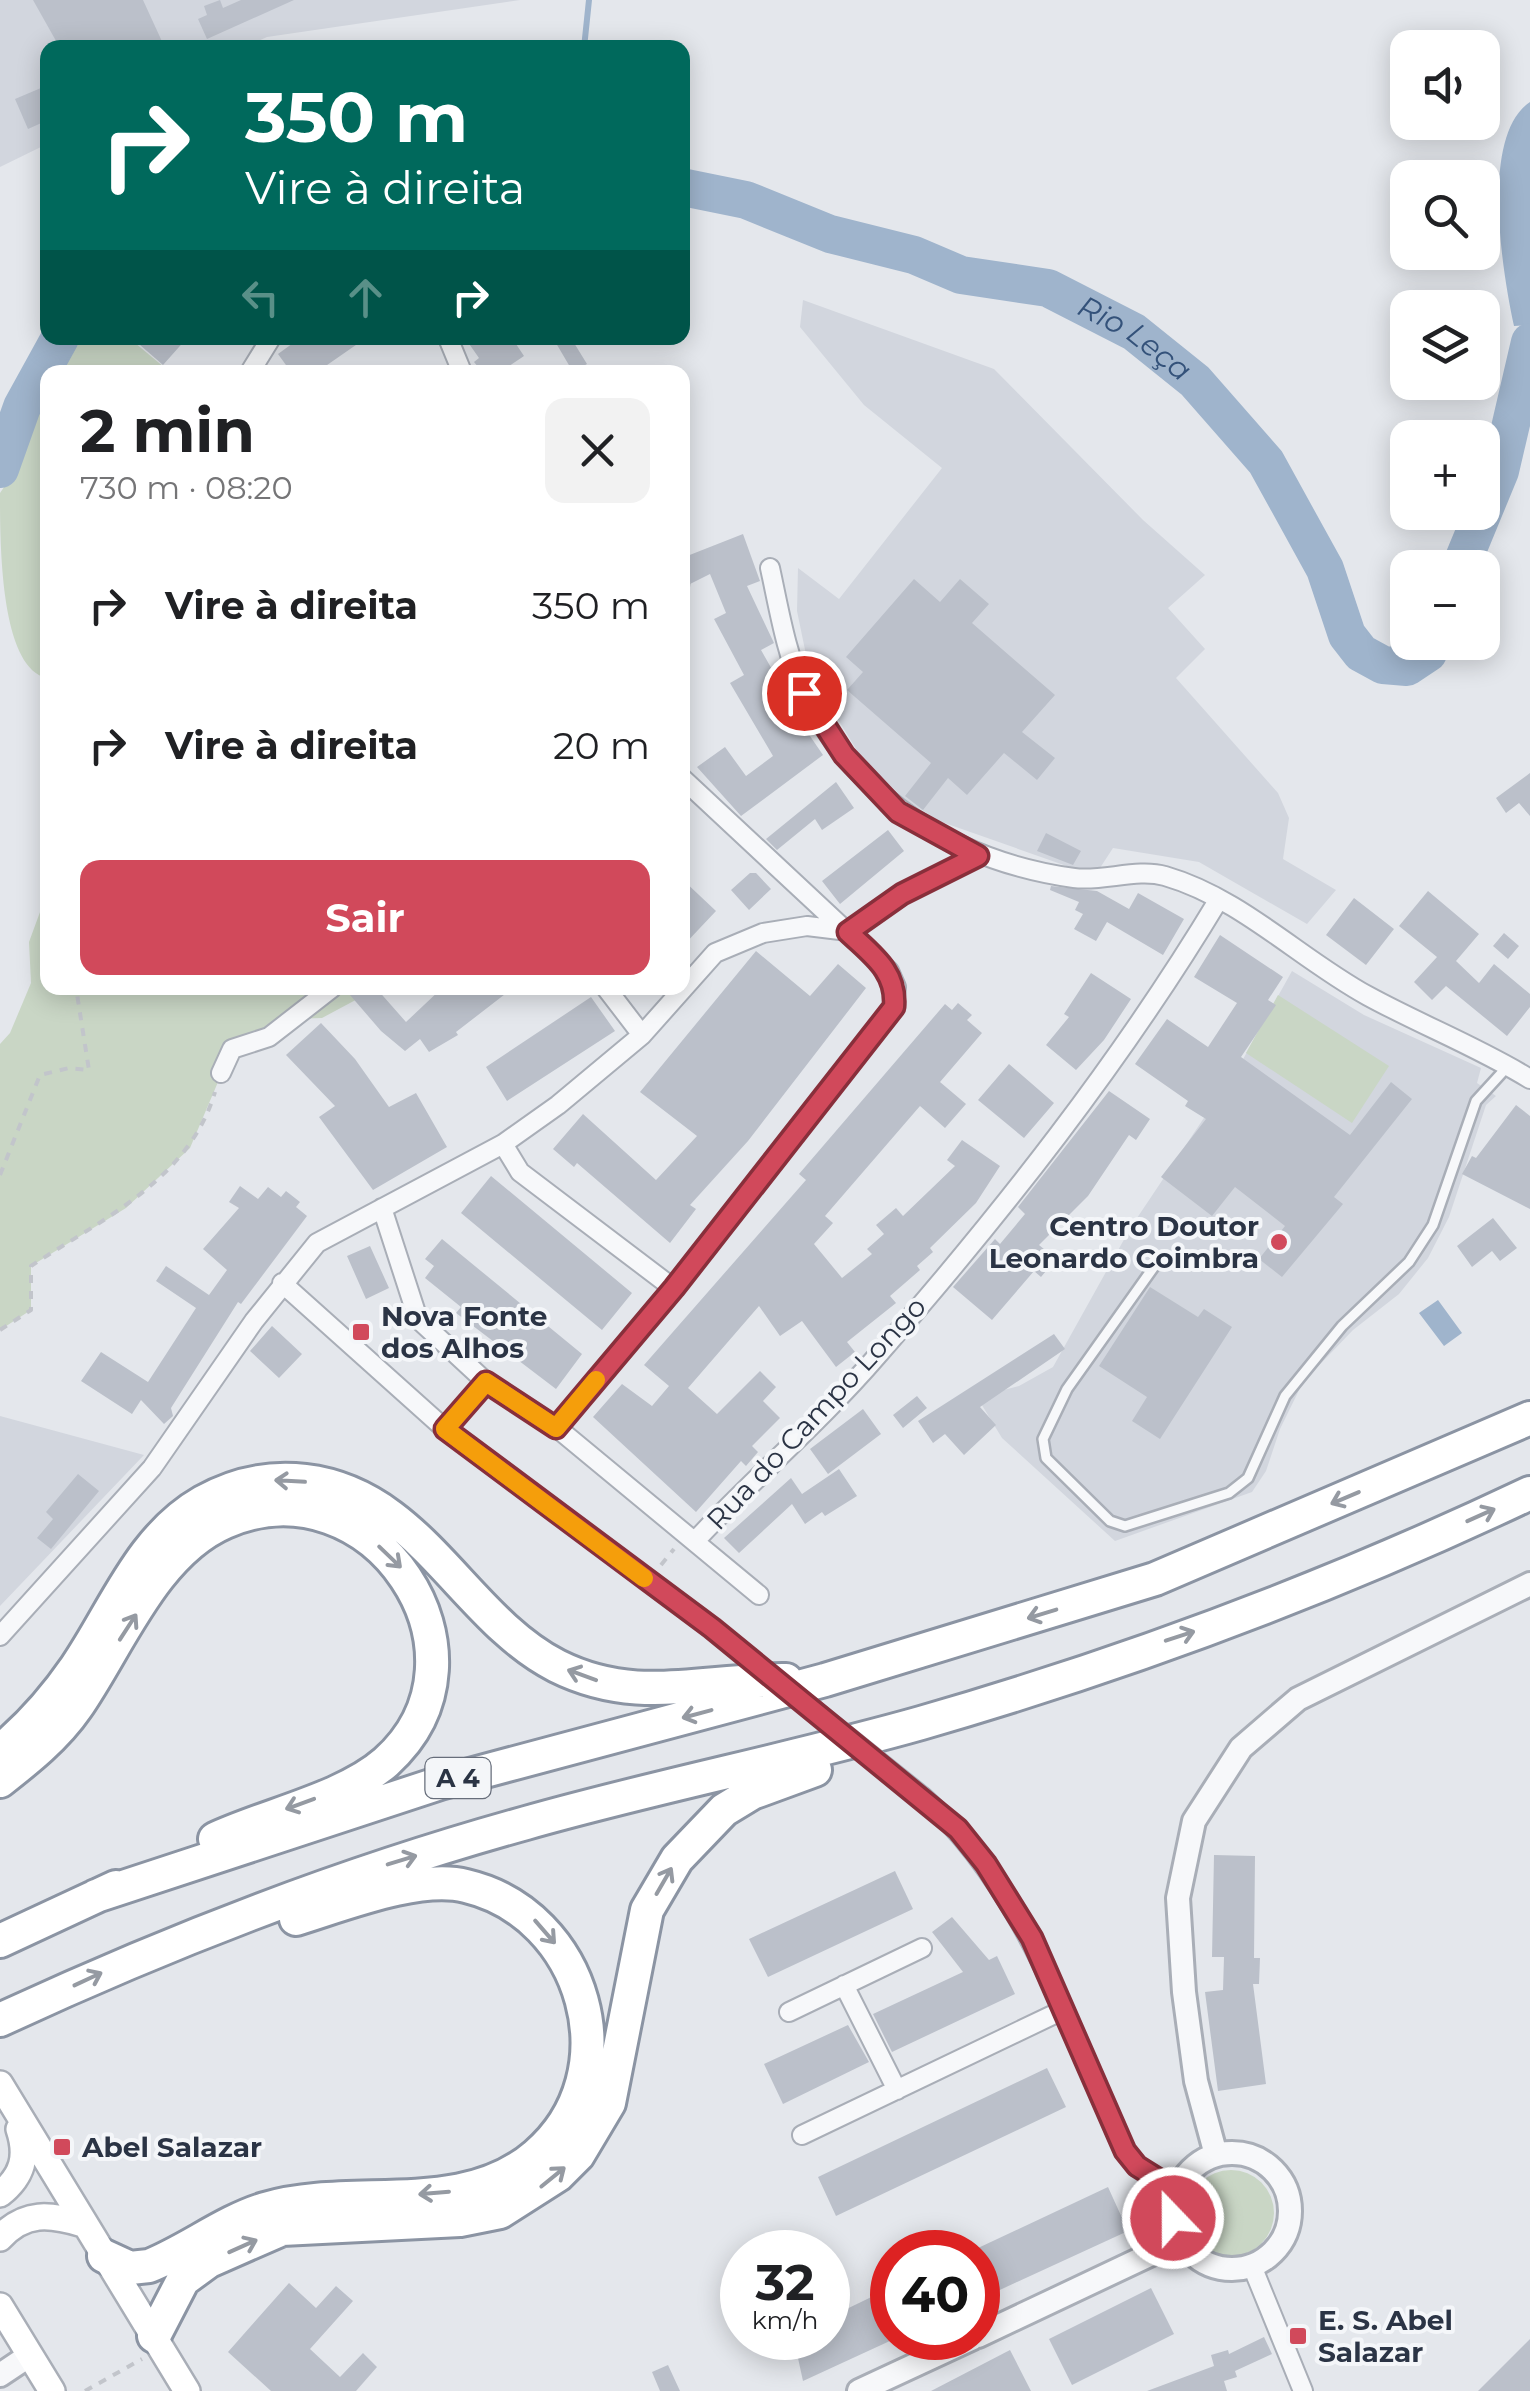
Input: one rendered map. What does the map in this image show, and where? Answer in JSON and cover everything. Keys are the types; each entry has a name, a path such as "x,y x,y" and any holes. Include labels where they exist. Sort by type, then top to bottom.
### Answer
{"highway":[{"name":"A 4","path":"0,1941 96,1896 440,1783 826,1680 1155,1579 1530,1418"},
{"path":"0,1752 39,1715 76,1666 161,1535 202,1502 239,1486 279,1478 344,1491 386,1513 425,1545 523,1644 573,1672 621,1689 676,1691 733,1679 826,1680"},
{"name":"A 4","path":"0,2020 138,1956 380,1867 525,1823 922,1722 1288,1600 1530,1494"},
{"path":"0,1782 36,1752 73,1712 166,1569 223,1522 256,1512 295,1510 336,1520 396,1559 416,1591 428,1624 431,1657 425,1699 408,1736 386,1762 349,1786 256,1820 96,1896"},
{"path":"157,2342 183,2280 209,2261 282,2229 460,2220 500,2212 558,2174 578,2154 609,2103 648,1910 676,1859 724,1810 752,1793 852,1759 922,1722"},
{"path":"104,2256 130,2268 150,2266 263,2210 330,2198 462,2191 488,2183 537,2154 570,2110 586,2054 583,1994 554,1942 527,1912 462,1884 422,1885 294,1920 244,1917"}],"main road":[{"path":"6,2094 186,2391"},
{"path":"0,2194 15,2178 26,2156 6,2094"},
{"path":"0,2238 10,2227 38,2216 56,2216 83,2224"},
{"path":"0,2306 52,2391"}],"street":[{"path":"770,568 804,693 844,755 898,812 978,856 1076,878 1162,875 1218,900 1364,994 1530,1079"},
{"path":"556,1428 674,1288 894,1007 896,987 889,971 690,785"},
{"path":"690,984 724,948 763,932 807,926 848,932 902,894 978,856"},
{"name":"Rua do Campo Longo","path":"692,1537 890,1342 1144,1020 1218,900"},
{"path":"221,1073 232,1049 269,1037 323,995"},
{"path":"611,995 642,1035"},
{"path":"0,1636 152,1468 282,1283 316,1243 503,1144 558,1105 642,1035 680,995"},
{"path":"503,1144 520,1172 674,1288"},
{"path":"382,1208 418,1318 486,1382 556,1428 759,1595"},
{"path":"282,1283 445,1429 712,1628 958,1829 986,1864 1032,1938 1061,2012 1125,2151 1137,2166 1177,2191"},
{"path":"445,1429 486,1382"},
{"path":"1216,2155 1196,2081 1184,1992 1178,1898 1194,1822 1241,1748 1298,1698 1530,1584"},
{"path":"789,2012 922,1948"},
{"path":"844,1985 897,2090"},
{"path":"802,2135 1061,2012"},
{"path":"1216,2155 1247,2155 1263,2162 1286,2190 1290,2208 1284,2236 1266,2259 1252,2266 1227,2270 1208,2265 1181,2240 1173,2218 1177,2191 1194,2166 1216,2155"},
{"path":"1000,2324 1181,2240"},
{"path":"1252,2266 1303,2391"},
{"path":"0,2374 30,2355"},
{"path":"859,2391 893,2384 934,2360"}],"lane":[{"path":"1158,1261 1066,1388 1043,1439 1046,1458 1110,1521 1125,1526 1229,1493 1248,1478 1284,1396 1342,1326 1409,1262 1433,1225 1476,1101 1508,1066"}],"path":[{"path":"0,1175 40,1075 69,1068 88,1070 77,995"},
{"path":"0,1330 31,1310 31,1266 126,1208 190,1148 221,1073"},
{"path":"648,1581 692,1537"},
{"path":"85,2391 157,2342"}],"shaded area":[{"path":"0,0 520,0 260,40 40,40 40,147 0,167"},
{"path":"803,300 994,369 1143,520 1205,575 1168,608 1205,649 1176,678 1278,793 1289,818 1283,859 1336,890 1307,924 1199,862 1113,848 1098,871 1078,870 939,821 903,798 861,757 810,674 797,611 798,568 839,599 942,468 864,405 800,327"},
{"name":"Centro Doutor Leonardo Coimbra","path":"1292,971 1364,1015 1481,1068 1477,1083 1496,1096 1486,1105 1449,1217 1428,1258 1399,1294 1353,1330 1303,1382 1280,1429 1266,1471 1252,1492 1115,1541 1002,1438 977,1397 1019,1386 1053,1367 1131,1227 1242,1061"},
{"path":"0,1416 144,1455 0,1606"}],"green space":[{"path":"73,345 137,345 162,365 61,365"},
{"path":"40,408 40,674 31,669 20,652 6,601 0,493 13,474"},
{"path":"40,912 40,995 365,995 322,1018 292,1019 232,1049 190,1148 126,1208 31,1266 31,1310 0,1330 0,1044 10,1033 31,983 29,942"},
{"path":"1278,995 1389,1066 1352,1123 1246,1053"},
{"path":"1231,2170 1255,2177 1267,2189 1274,2213 1267,2237 1255,2249 1231,2256 1207,2249 1195,2237 1188,2213 1195,2189 1207,2177"}],"water":[{"path":"1530,102 1530,325 1514,326 1501,242 1500,174 1504,144 1514,119"},
{"path":"1438,1300 1462,1333 1444,1346 1419,1313"}],"building":[{"path":"33,0 143,0 161,40 56,40"},
{"path":"220,0 223,8 241,0 294,0 207,39 198,19 207,15 204,6"},
{"path":"40,88 40,124 28,129 15,99"},
{"path":"140,345 181,345 163,365"},
{"path":"290,345 356,345 327,365 286,365 278,354"},
{"path":"470,345 517,345 524,356 510,365 476,365 474,362 479,358"},
{"path":"557,345 575,345 587,364 569,365"},
{"path":"743,534 760,581 747,586 774,643 761,650 791,703 788,704 823,755 741,816 697,767 725,747 746,776 773,756 730,683 744,675 714,619 726,613 710,574 690,584 690,555"},
{"path":"914,579 940,602 960,579 989,604 972,623 1055,695 1022,732 1055,758 1037,780 1004,753 967,795 948,778 923,810 905,796 931,763 847,690 863,672 846,657"},
{"path":"1530,773 1530,816 1519,803 1506,813 1496,798"},
{"path":"836,782 854,808 822,830 815,819 777,850 766,839"},
{"path":"888,830 904,851 840,904 822,881"},
{"path":"1046,833 1081,851 1073,865 1037,851"},
{"path":"750,873 756,873 771,889 749,910 731,890"},
{"path":"1051,886 1097,891 1129,909 1138,893 1184,919 1163,955 1107,922 1096,941 1074,929 1083,914 1075,910 1079,902 1050,890"},
{"path":"690,887 716,911 690,939"},
{"path":"1428,891 1479,934 1456,961 1479,983 1494,964 1530,994 1530,1007 1507,1036 1446,986 1432,1000 1414,982 1437,957 1399,926"},
{"path":"1354,898 1394,929 1366,965 1326,935"},
{"path":"1504,933 1519,946 1508,959 1493,946"},
{"path":"1220,935 1283,977 1268,1000 1276,1005 1241,1057 1350,1135 1391,1082 1412,1099 1334,1197 1343,1204 1282,1277 1259,1259 1285,1226 1235,1187 1212,1216 1161,1177 1206,1119 1185,1106 1188,1101 1135,1064 1167,1019 1208,1047 1237,1003 1194,977"},
{"path":"756,951 810,996 838,964 866,988 748,1141 690,1205 696,1209 670,1243 577,1163 574,1167 553,1149 583,1114 656,1180 697,1136 640,1092"},
{"path":"1091,973 1131,999 1104,1040 1076,1070 1046,1045 1069,1017 1064,1014"},
{"path":"350,995 382,995 406,1022 435,995 504,995 456,1032 458,1035 429,1052 420,1039 405,1051 381,1031"},
{"path":"591,997 615,1031 507,1101 486,1067"},
{"path":"958,1003 972,1015 967,1020 982,1033 940,1082 966,1104 945,1128 920,1106 825,1216 833,1223 814,1244 842,1278 872,1254 867,1249 884,1234 876,1225 896,1208 903,1216 955,1166 947,1160 962,1140 1000,1166 976,1203 930,1248 933,1252 917,1266 920,1270 890,1296 896,1303 847,1342 855,1352 836,1367 802,1321 780,1336 759,1306 688,1388 717,1414 760,1371 776,1387 763,1401 780,1418 752,1446 758,1452 746,1466 741,1461 696,1512 593,1417 622,1384 652,1406 669,1386 644,1365 806,1180 799,1174 945,1004 952,1010"},
{"path":"321,1023 355,1059 389,1107 416,1093 447,1147 373,1190 319,1117 335,1106 286,1055"},
{"path":"1009,1064 1054,1103 1024,1138 978,1100"},
{"path":"1109,1091 1150,1119 1136,1140 1129,1135 1088,1196 1039,1245 1056,1259 1041,1277 1034,1271 992,1320 953,1287 995,1239 1000,1244 1025,1214 1018,1207"},
{"path":"1516,1105 1530,1116 1530,1209 1462,1174 1472,1156 1476,1158"},
{"path":"491,1176 632,1293 602,1330 461,1213"},
{"path":"240,1186 258,1199 268,1187 281,1197 286,1191 300,1202 296,1207 307,1216 241,1304 238,1302 171,1408 173,1416 164,1424 141,1400 132,1414 81,1381 101,1352 148,1382 196,1308 156,1281 166,1266 209,1295 227,1270 203,1249 239,1208 229,1202"},
{"path":"1493,1218 1517,1248 1500,1261 1492,1251 1472,1267 1457,1246"},
{"path":"442,1239 582,1354 556,1389 456,1313 461,1307 425,1278 434,1266 425,1259"},
{"path":"370,1246 389,1288 366,1299 347,1256"},
{"path":"1150,1287 1198,1317 1204,1309 1232,1327 1160,1439 1132,1421 1147,1397 1099,1366"},
{"path":"272,1326 302,1354 279,1378 250,1351"},
{"path":"1054,1334 1065,1349 980,1407 996,1425 964,1455 945,1434 933,1443 918,1421"},
{"path":"917,1396 927,1408 903,1428 893,1415"},
{"path":"863,1409 881,1434 828,1474 810,1449"},
{"path":"839,1469 857,1496 825,1516 822,1512 805,1524 792,1504 739,1553 724,1538 791,1478 802,1494"},
{"path":"78,1474 99,1491 51,1549 37,1538 53,1519 46,1512"},
{"path":"1214,1855 1255,1856 1254,1958 1260,1958 1259,1984 1253,1984 1266,2084 1218,2091 1205,1992 1223,1990 1224,1957 1212,1957"},
{"path":"895,1871 913,1909 768,1977 749,1939"},
{"path":"952,1917 989,1960 997,1956 1015,1994 892,2052 873,2014 963,1972 932,1932"},
{"path":"848,2025 869,2062 783,2104 764,2064"},
{"path":"1047,2068 1066,2107 836,2216 818,2177"},
{"path":"1108,2187 1128,2231 1000,2290 1000,2238"},
{"path":"289,2283 316,2308 336,2286 353,2301 310,2349 340,2377 363,2353 377,2367 356,2391 271,2391 228,2352"},
{"path":"1151,2288 1174,2334 1072,2385 1049,2339"},
{"path":"870,2298 870,2350 850,2359 850,2307"},
{"path":"1264,2337 1272,2354 1235,2371 1237,2377 1224,2381 1227,2391 1147,2391 1214,2366 1211,2355 1228,2350 1229,2354"},
{"path":"1530,2339 1530,2391 1478,2391"},
{"path":"1010,2350 1031,2391 931,2391 991,2360 1000,2360 1000,2355"},
{"path":"798,2360 849,2360 803,2381"},
{"path":"668,2365 680,2391 660,2391 652,2372"}],"waterway":[{"path":"585,40 589,0"},
{"name":"Rio Leça","path":"690,189 746,200 830,234 914,255 961,275 1048,288 1134,332 1195,381 1266,462 1325,569 1347,635 1361,653 1383,665 1407,667 1418,660"},
{"name":"Rio Leça","path":"1467,550 1500,471 1530,342"},
{"name":"Rio Leça","path":"45,365 56,345"},
{"name":"Rio Leça","path":"0,469 22,407 40,374"}],"slow traffic":[{"path":"596,1380 556,1428 486,1382 445,1429 644,1578"}],"place":[{"name":"Centro Doutor Leonardo Coimbra","path":"1279,1242"},
{"name":"Nova Fonte dos Alhos","path":"361,1332"},
{"name":"Abel Salazar","path":"62,2147"},
{"name":"E. S. Abel Salazar","path":"1298,2336"}],"route":[{"path":"804,693 844,755 898,812 978,856 902,894 848,932 889,971 896,987 894,1007 674,1288 556,1428 486,1382 445,1429 712,1628 958,1829 986,1864 1032,1938 1092,2083 1125,2151 1137,2166 1177,2191 1173,2218"}]}
